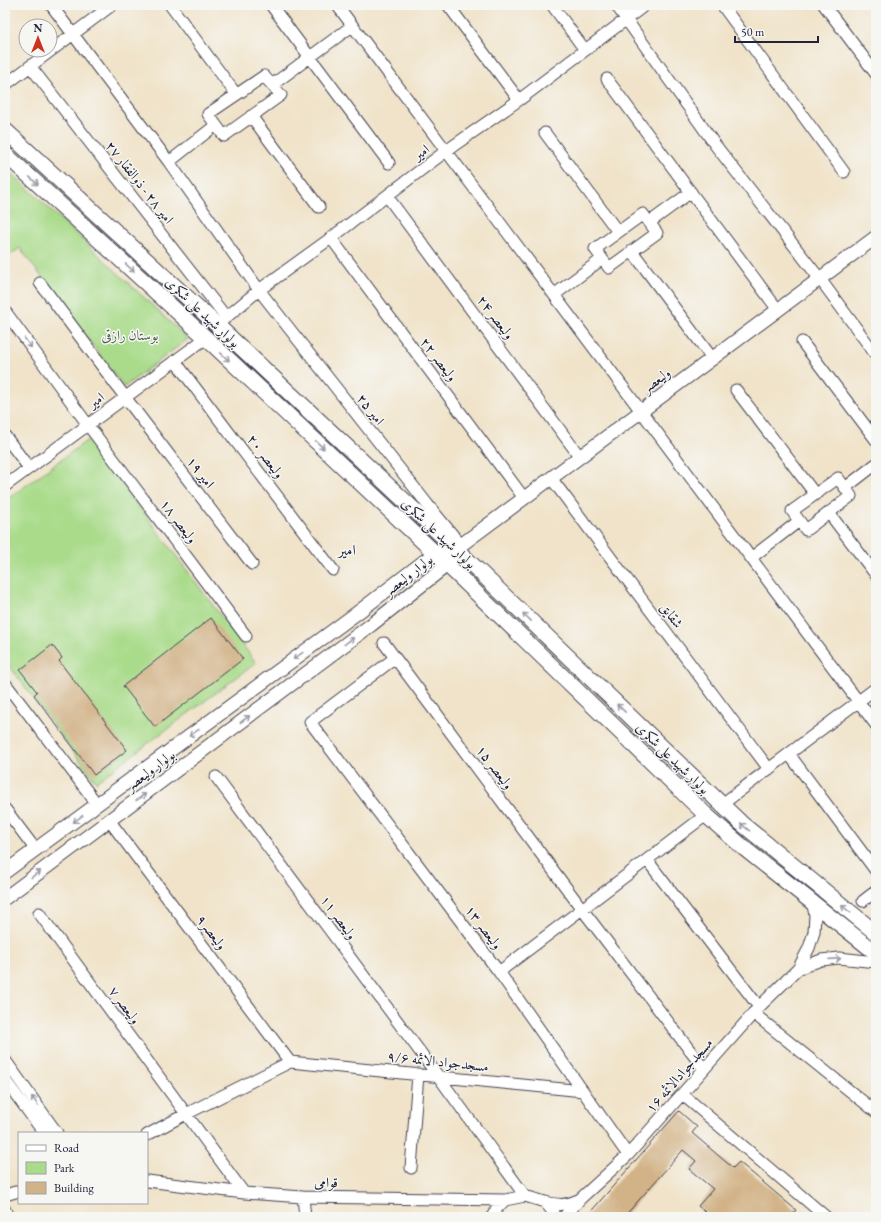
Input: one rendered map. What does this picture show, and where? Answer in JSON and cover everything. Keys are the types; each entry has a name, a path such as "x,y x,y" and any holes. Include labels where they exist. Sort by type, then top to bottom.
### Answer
{"main road":[{"name":"بولوار شهید علی شکری","path":"5,130 105,222 222,321 459,547 512,602 741,824 876,933"},
{"name":"بولوار شهید علی شکری","path":"5,154 206,338 435,553 706,815 745,849 876,953"},
{"path":"93,235 105,222"},
{"path":"498,614 512,602"}],"street":[{"name":"امیر ۲۵","path":"51,5 169,162 259,290 428,505 459,547"},
{"path":"5,85 112,5"},
{"path":"170,5 236,94"},
{"path":"271,5 388,163"},
{"path":"337,5 876,724"},
{"path":"448,5 518,100"},
{"path":"552,5 585,50"},
{"path":"616,5 716,146 820,279 876,355"},
{"name":"امیر","path":"222,321 259,290 331,238 446,151 518,100 644,5"},
{"path":"722,5 844,172"},
{"path":"824,5 876,74"},
{"path":"272,85 352,26"},
{"name":"امیر ۲۸ - ذوالفقار ۲۷","path":"30,66 222,321"},
{"path":"264,76 272,85 280,95 224,136 208,114 264,76"},
{"path":"607,79 778,310"},
{"path":"251,116 319,207"},
{"path":"169,162 216,125"},
{"path":"545,134 618,232"},
{"path":"650,222 691,192"},
{"name":"ولیعصر ۲۴","path":"387,196 580,456"},
{"path":"643,214 650,222 657,233 609,268 594,249 643,214"},
{"name":"ولیعصر","path":"459,547 876,237"},
{"name":"ولیعصر ۲۲","path":"331,238 524,498"},
{"path":"632,251 712,358"},
{"path":"554,295 602,259"},
{"name":"امیر ۱۹","path":"40,283 252,564"},
{"name":"ولیعصر ۱۸","path":"5,312 246,636"},
{"name":"امیر","path":"5,486 206,338"},
{"path":"802,342 876,440"},
{"name":"ولیعصر ۲۰","path":"175,361 333,570"},
{"path":"736,390 815,494"},
{"path":"5,436 29,468"},
{"path":"845,488 876,464"},
{"name":"شقایق","path":"551,478 768,769"},
{"path":"838,478 845,488 851,496 806,530 792,511 838,478"},
{"path":"829,513 876,575"},
{"path":"751,558 800,521"},
{"name":"بولوار ولیعصر","path":"5,872 361,610 435,553 459,547"},
{"name":"بولوار ولیعصر","path":"5,898 370,625 447,565 459,547"},
{"name":"ولیعصر ۱۵","path":"384,643 582,909 704,1069"},
{"name":"ولیعصر ۱۳","path":"396,658 310,722 499,972 628,1155"},
{"path":"5,683 109,820"},
{"path":"721,805 876,688"},
{"path":"789,754 876,871"},
{"name":"ولیعصر ۱۱","path":"216,777 438,1076 525,1196"},
{"path":"5,809 36,850"},
{"path":"499,972 706,815"},
{"name":"ولیعصر۹","path":"109,820 290,1062"},
{"path":"647,860 756,1010 876,1112"},
{"path":"863,901 876,891"},
{"path":"798,969 809,948 814,932 815,914 812,901"},
{"name":"ولیعصر ۷","path":"39,913 244,1193"},
{"path":"798,969 822,960 839,958 876,962"},
{"name":"مسجدجوادالائمه ۱۶","path":"564,1217 580,1199 628,1155 756,1010 798,969"},
{"path":"5,1060 57,1132"},
{"path":"148,1135 186,1114 290,1062"},
{"name":"مسجدجواد الائمه ۹/۶","path":"290,1062 583,1091"},
{"path":"411,1168 418,1074"},
{"path":"5,1080 43,1132"},
{"path":"682,1094 826,1217"},
{"name":"قوامی","path":"148,1182 244,1193 303,1197 505,1200 525,1196"},
{"path":"5,1194 18,1191"},
{"path":"525,1196 558,1205 567,1205 580,1199"},
{"path":"303,1197 305,1217"},
{"path":"472,1200 486,1208 492,1217 497,1208 505,1200"},
{"path":"545,1202 553,1212 553,1217"},
{"path":"5,1210 8,1217"}],"green space":[{"name":"بوستان رازقی","path":"5,167 188,339 124,387 20,248 5,259"},
{"path":"89,439 256,663 96,782 5,660 5,501"}],"building":[{"path":"211,618 243,659 155,727 123,686"},
{"path":"52,645 62,658 59,661 127,750 94,775 34,695 37,692 20,670"},
{"path":"679,1111 697,1127 692,1133 733,1168 739,1162 796,1210 791,1217 711,1217 698,1206 713,1189 689,1169 696,1161 683,1150 624,1217 586,1217"}],"district":[{"name":"امیر","path":"347,549"}]}
